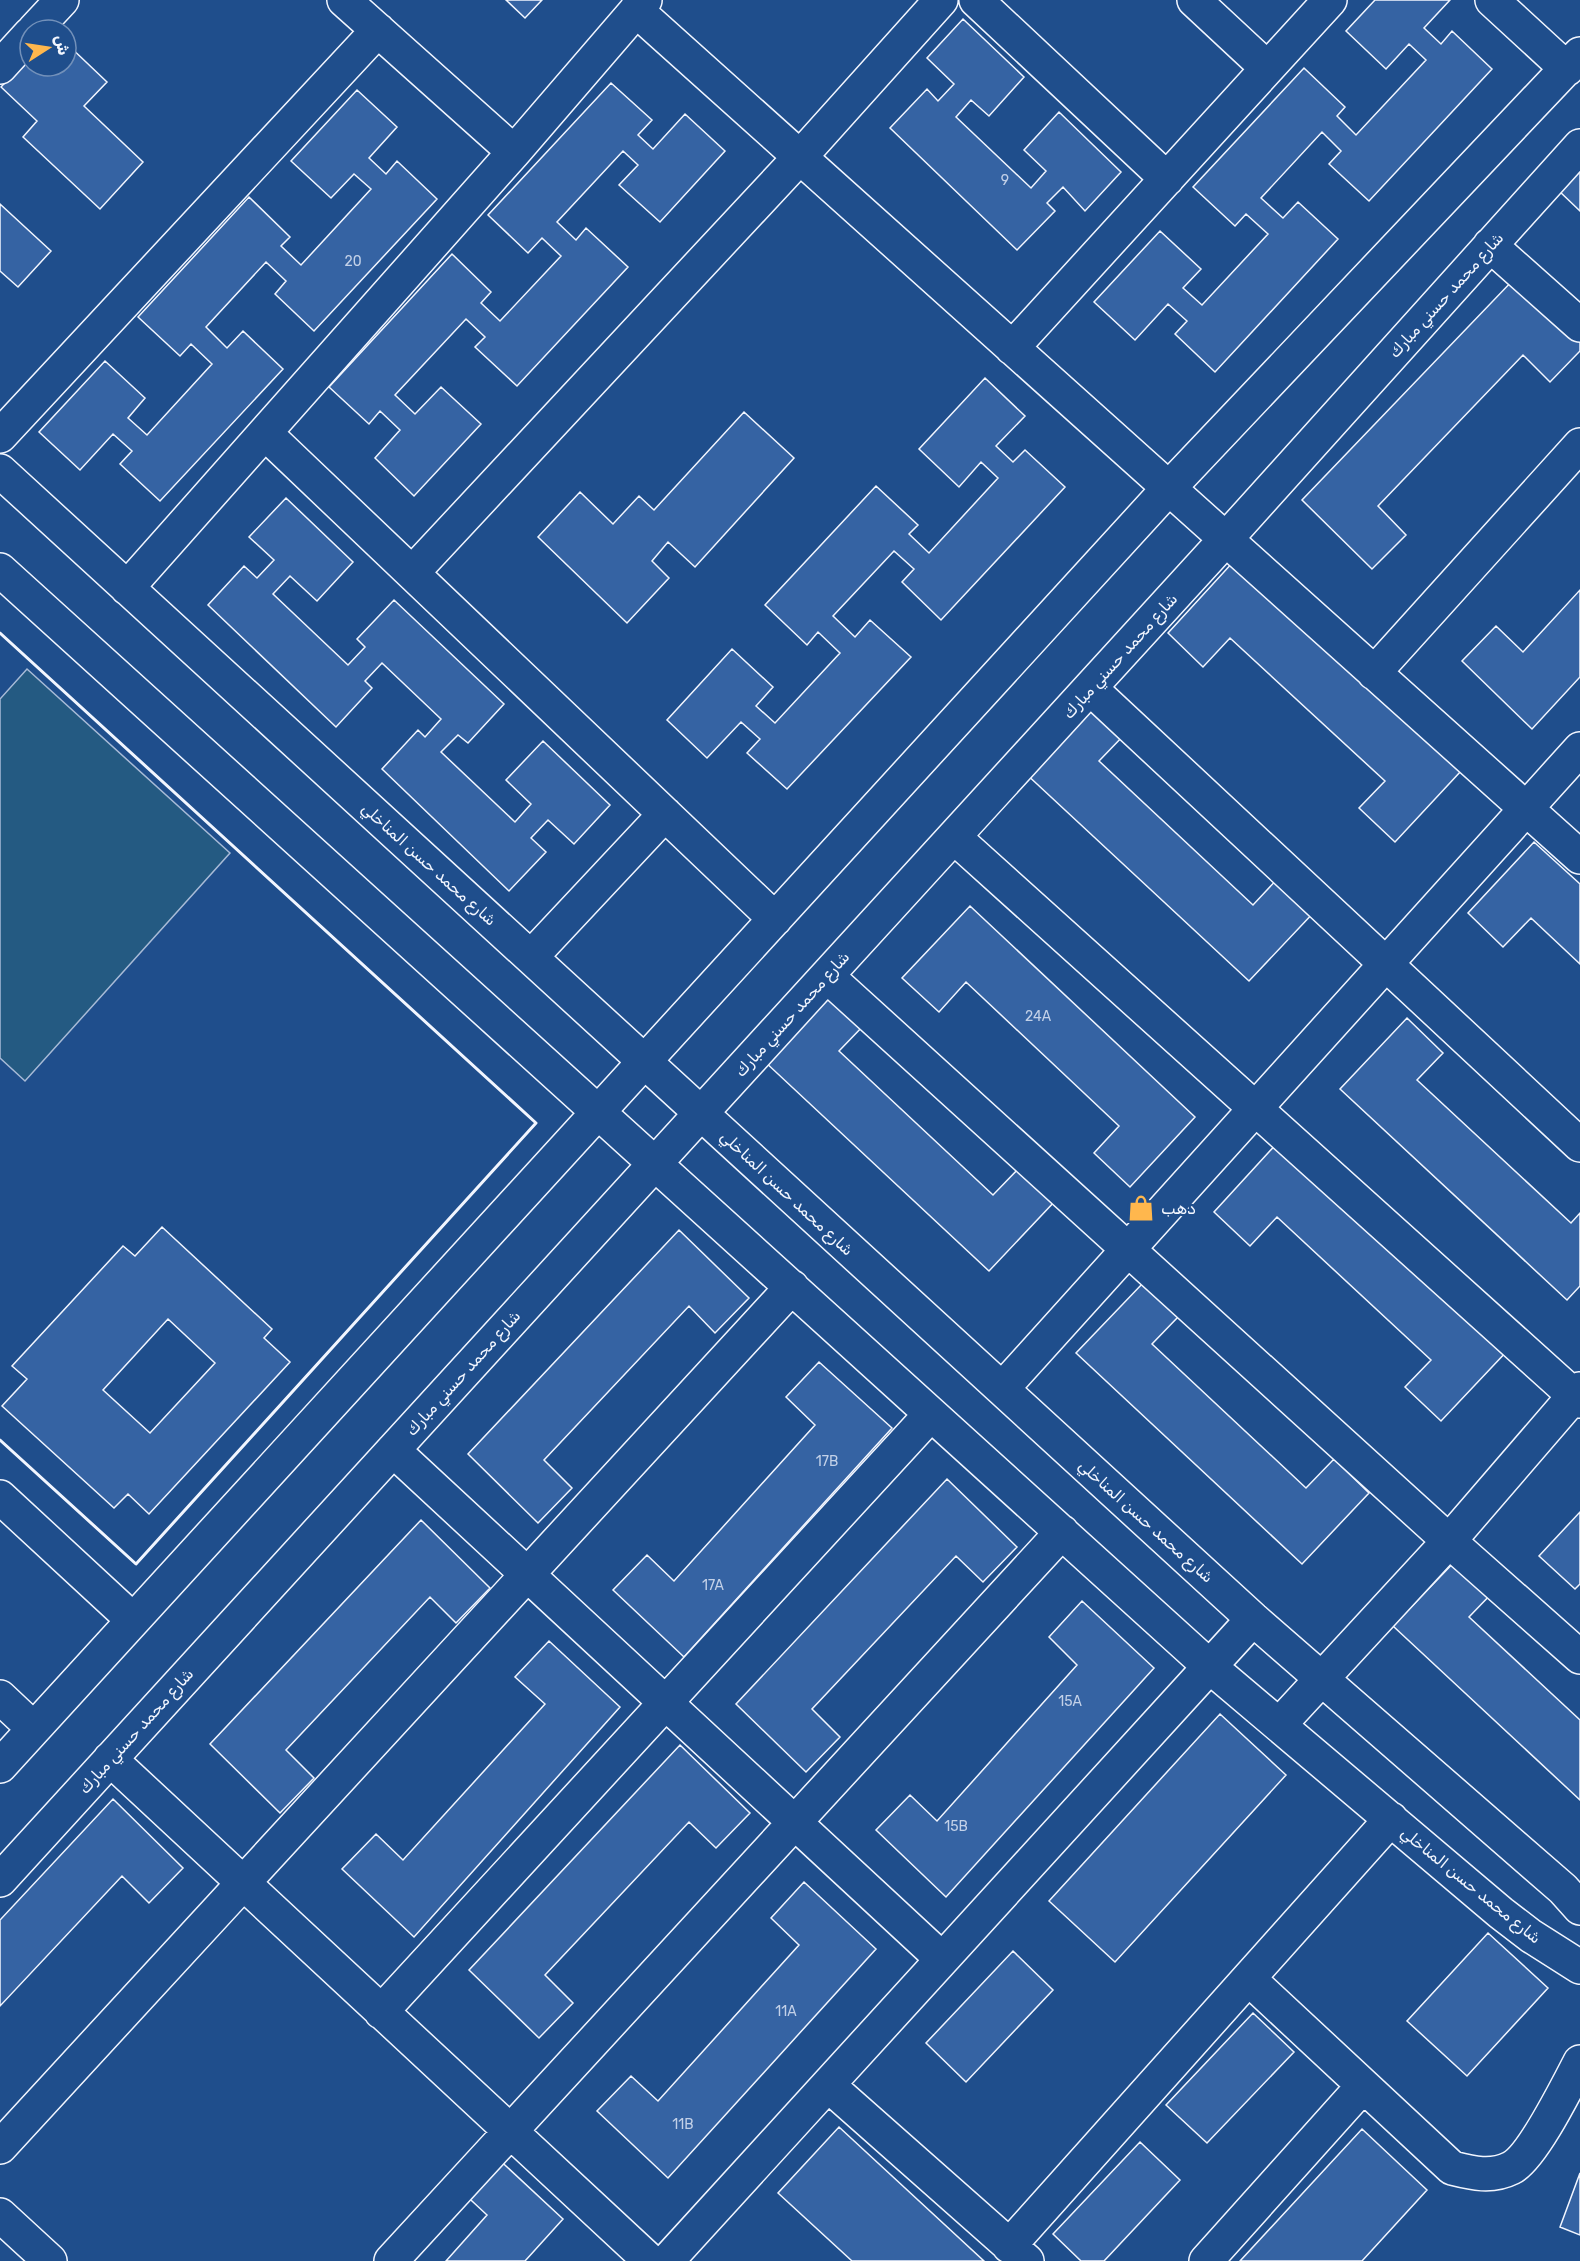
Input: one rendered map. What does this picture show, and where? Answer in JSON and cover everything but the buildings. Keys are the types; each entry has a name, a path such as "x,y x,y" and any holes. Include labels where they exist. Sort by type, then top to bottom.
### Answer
{"street":[{"path":"45,18 62,0"},
{"path":"344,0 514,152"},
{"path":"412,573 800,157 941,0"},
{"path":"976,0 1167,178"},
{"path":"1194,0 1267,68"},
{"path":"1012,348 1330,0"},
{"path":"0,1766 1168,489 1573,61 1492,0"},
{"path":"127,588 514,152 641,5 800,157 1580,857"},
{"path":"0,436 378,30"},
{"path":"0,67 18,47"},
{"name":"شارع محمد حسني مبارك","path":"0,1880 1225,540 1580,146"},
{"path":"1490,245 1580,325"},
{"path":"265,433 775,919"},
{"path":"1374,673 1580,445"},
{"name":"شارع محمد حسن المناخلي","path":"0,471 1252,1619 1563,1889 1580,1908"},
{"name":"شارع محمد حسن المناخلي","path":"0,570 1209,1666 1501,1913 1546,1946 1580,1967"},
{"path":"1090,688 1580,1145"},
{"path":"1002,1389 1580,749"},
{"path":"531,957 665,814"},
{"path":"954,837 1578,1395 1449,1541 1279,1725"},
{"path":"827,976 1127,1250 1580,1657"},
{"path":"0,2147 792,1287"},
{"path":"381,2012 931,1414"},
{"path":"393,1450 942,1959"},
{"path":"0,1497 133,1620"},
{"path":"391,2261 1062,1532"},
{"path":"667,2261 1252,1619"},
{"path":"0,1697 34,1729"},
{"path":"110,1759 650,2261"},
{"path":"828,2085 1018,2253 1249,1979 1391,1820"},
{"path":"1249,1979 1452,2168 1482,2175 1513,2168 1538,2139 1580,2062"},
{"path":"1206,2261 1363,2086"},
{"path":"0,2215 50,2261"}],"shaded area":[{"path":"27,669 230,853 25,1081 0,1058 0,699"}],"wall":[{"path":"0,633 536,1123 136,1564 0,1440"}],"place":[{"name":"دهب","path":"1141,1208"}]}
